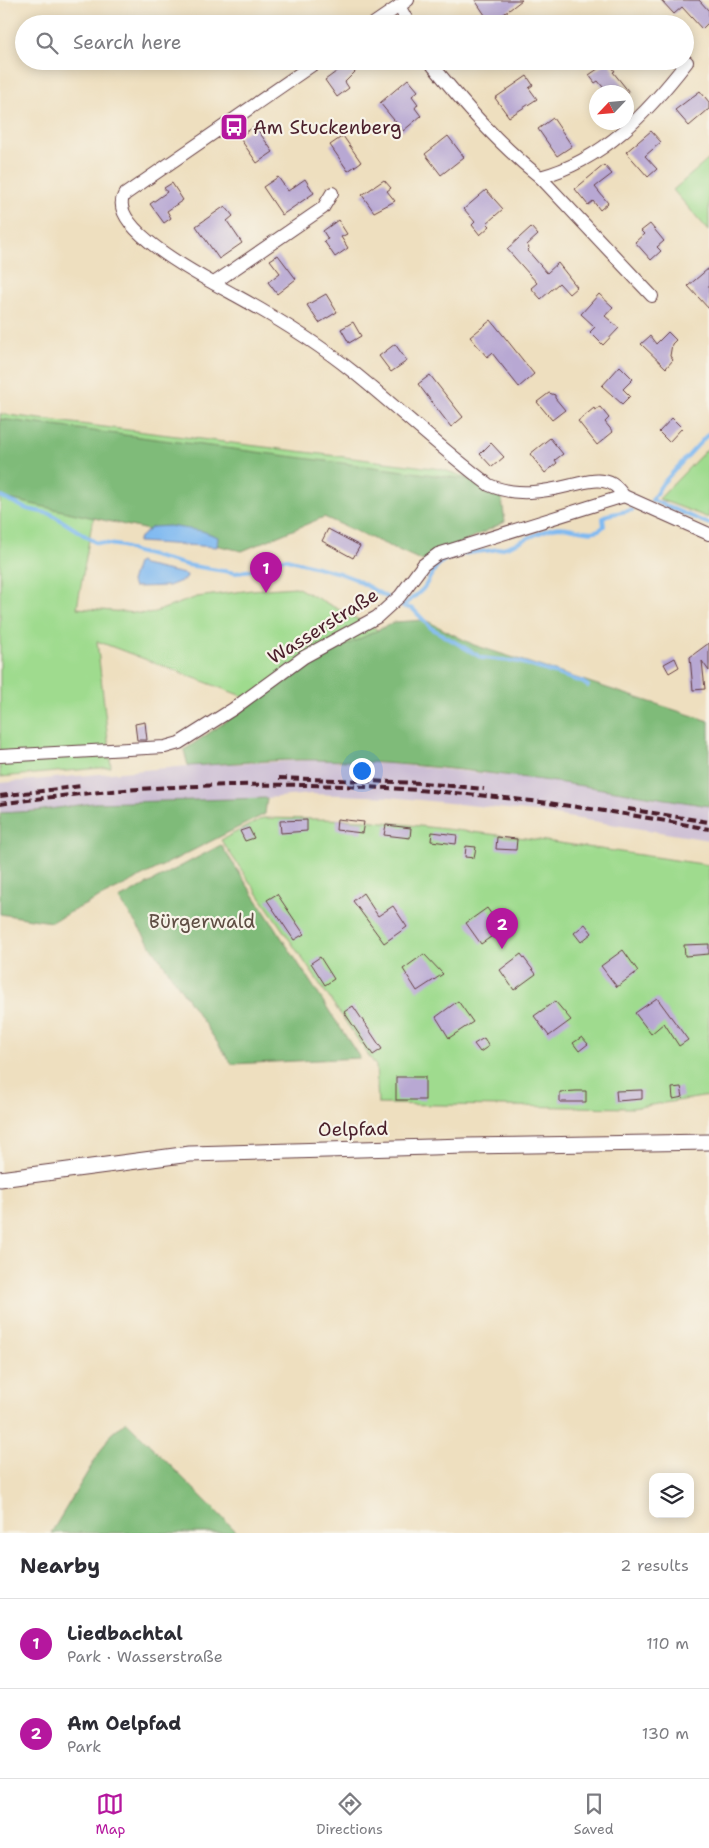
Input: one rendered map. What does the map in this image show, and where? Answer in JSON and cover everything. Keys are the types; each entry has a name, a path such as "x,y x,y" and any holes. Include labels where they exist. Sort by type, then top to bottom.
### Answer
{"street":[{"path":"386,15 404,3"},
{"path":"305,70 135,186 120,204 125,217 143,237 214,283 267,313 317,345 351,370 489,485 513,492 553,490 602,480 621,492 709,534"},
{"path":"436,70 467,107 517,158 540,177 652,296"},
{"path":"540,177 561,171 596,153 658,100 681,70"},
{"path":"214,283 323,208 332,193"},
{"name":"Wasserstraße","path":"0,756 166,747 179,743 233,709 304,657 388,610 423,565 446,551 541,524 621,492"},
{"name":"Oelpfad","path":"0,1179 190,1154 455,1146 709,1142"}],"shaded area":[{"path":"315,760 390,764 539,779 709,806 709,840 536,812 391,797 311,794 267,798 93,803 36,811 0,813 0,783 188,766"}],"green space":[{"path":"709,159 709,231 673,190"},
{"path":"0,414 441,469 489,485 341,503 104,496 92,523 77,608 149,614 197,597 296,587 378,630 263,704 97,641 111,767 0,777"},
{"path":"0,419 473,480 502,499 505,522 423,561 324,517 242,551 0,497"},
{"path":"709,447 709,518 659,499"},
{"path":"425,620 474,645 709,721 709,806 514,776 366,762 301,760 188,766 184,750 321,657 395,622"},
{"path":"267,798 265,814 51,922 0,914 0,813 36,811 93,803"},
{"path":"263,818 366,820 525,838 709,865 709,1096 632,1108 378,1104 376,1066 221,840"},
{"name":"Bürgerwald","path":"221,845 360,1058 232,1064 119,899"},
{"path":"126,1421 238,1533 51,1533 110,1435"}],"water":[{"path":"169,526 202,531 218,537 217,547 138,542 138,539 152,527"},
{"path":"139,562 143,565 187,575 186,579 169,586 134,587 131,582"}],"building":[{"path":"475,0 522,0 503,15 485,15"},
{"path":"661,0 699,0 709,11 709,22 702,29 694,20 694,15 689,15 682,7 674,14"},
{"path":"339,70 357,70 345,82 349,88 337,97 325,80"},
{"path":"596,70 614,70 613,72 623,85 601,85 598,81 595,83 589,75"},
{"path":"527,76 533,85 529,88 537,99 509,117 495,98"},
{"path":"408,79 418,91 412,96 418,104 415,108 421,116 403,131 380,103"},
{"path":"700,91 709,102 709,109 689,126 675,110"},
{"path":"553,118 572,146 557,156 538,129"},
{"path":"255,126 273,152 257,163 239,137"},
{"path":"651,131 661,142 645,156 657,169 648,177 626,152"},
{"path":"343,136 361,162 348,171 330,145"},
{"path":"448,136 464,157 441,175 425,154"},
{"path":"604,165 612,174 595,187 608,203 600,210 593,201 588,205 575,189"},
{"path":"278,177 288,191 305,179 314,193 282,215 263,187"},
{"path":"384,180 391,188 387,191 395,201 374,212 362,195"},
{"path":"172,183 183,200 167,211 171,218 164,223 150,204 167,192 164,188"},
{"path":"486,190 503,209 487,223 490,226 480,235 472,225 475,222 464,209"},
{"path":"225,206 233,216 227,221 242,243 219,259 196,226"},
{"path":"338,220 347,234 341,237 348,248 335,257 324,241 328,239 323,231"},
{"path":"650,224 664,241 657,247 661,251 651,260 635,242 644,234 641,231"},
{"path":"531,227 538,235 527,245 528,251 547,273 558,263 577,287 569,294 559,283 541,299 531,288 537,283 507,249"},
{"path":"278,255 296,279 277,294 268,282 280,273 270,260"},
{"path":"709,268 709,309 688,286"},
{"path":"326,294 337,312 319,323 307,305"},
{"path":"599,294 613,307 605,316 619,328 603,345 590,332 595,327 581,314"},
{"path":"491,320 534,374 519,387 492,353 487,357 470,337"},
{"path":"353,322 361,336 349,343 341,329"},
{"path":"668,332 676,340 672,344 670,356 673,360 666,368 641,344 650,336 656,344"},
{"path":"395,344 407,361 391,372 379,356"},
{"path":"620,366 633,379 623,389 630,396 622,404 602,386"},
{"path":"430,375 463,417 451,427 418,384"},
{"path":"549,393 555,395 555,398 565,410 552,420 537,402"},
{"path":"600,407 609,418 605,422 613,432 597,445 578,421 594,408 595,410"},
{"path":"672,418 682,428 669,442 659,432"},
{"path":"550,438 563,454 555,460 557,463 545,473 530,454"},
{"path":"491,443 504,457 492,467 480,454"},
{"path":"328,529 360,546 353,558 322,541"},
{"path":"709,643 709,671 702,661 705,689 693,690 690,657"},
{"path":"675,658 679,667 669,673 664,664"},
{"path":"145,722 147,740 137,740 135,724"},
{"path":"337,819 364,822 362,833 336,830"},
{"path":"307,820 307,831 281,833 280,821"},
{"path":"386,825 411,828 410,838 384,835"},
{"path":"249,828 254,838 245,841 240,831"},
{"path":"432,832 457,835 456,844 431,841"},
{"path":"497,837 517,839 516,850 496,849"},
{"path":"466,846 476,847 474,858 465,857"},
{"path":"363,893 378,916 393,906 407,927 384,943 353,901"},
{"path":"277,894 304,934 294,940 267,900"},
{"path":"487,908 502,929 481,944 466,923"},
{"path":"585,924 592,933 581,942 574,933"},
{"path":"709,944 709,954 685,956 684,945"},
{"path":"623,950 638,971 617,987 601,966"},
{"path":"424,954 443,974 417,991 403,969"},
{"path":"521,954 536,974 514,990 500,970"},
{"path":"320,957 334,979 325,985 311,963"},
{"path":"657,998 688,1040 679,1046 664,1023 651,1034 635,1013"},
{"path":"458,1001 473,1022 449,1038 436,1017"},
{"path":"555,1001 571,1020 549,1036 534,1016"},
{"path":"353,1006 382,1049 373,1055 344,1012"},
{"path":"582,1037 588,1044 579,1051 573,1043"},
{"path":"484,1038 489,1046 480,1052 474,1044"},
{"path":"396,1077 425,1077 425,1100 396,1100"},
{"path":"681,1087 683,1097 673,1099 672,1088"},
{"path":"642,1090 642,1099 617,1101 616,1091"},
{"path":"586,1091 586,1102 560,1102 560,1092"}],"waterway":[{"path":"709,433 662,484 652,500 709,524"},
{"path":"0,496 27,509 51,514 95,542 122,546 133,551 187,565 236,573 256,569 276,559 287,559 339,573 355,579 402,606 413,609 431,628 482,658 519,662 582,682 588,686"},
{"path":"402,606 423,589 434,570 443,561 450,558 503,548 553,528 559,527 593,532 604,526 603,518 607,515 632,510"}],"railway":[{"path":"279,778 422,783 484,789"},
{"path":"0,796 82,786"},
{"path":"0,804 88,793 177,787 355,786 533,801 709,829"},
{"path":"628,809 709,822"}],"place":[{"name":"Am Stuckenberg","path":"234,127"},
{"name":"Liedbachtal","path":"266,593"},
{"name":"Am Oelpfad","path":"502,949"}]}
